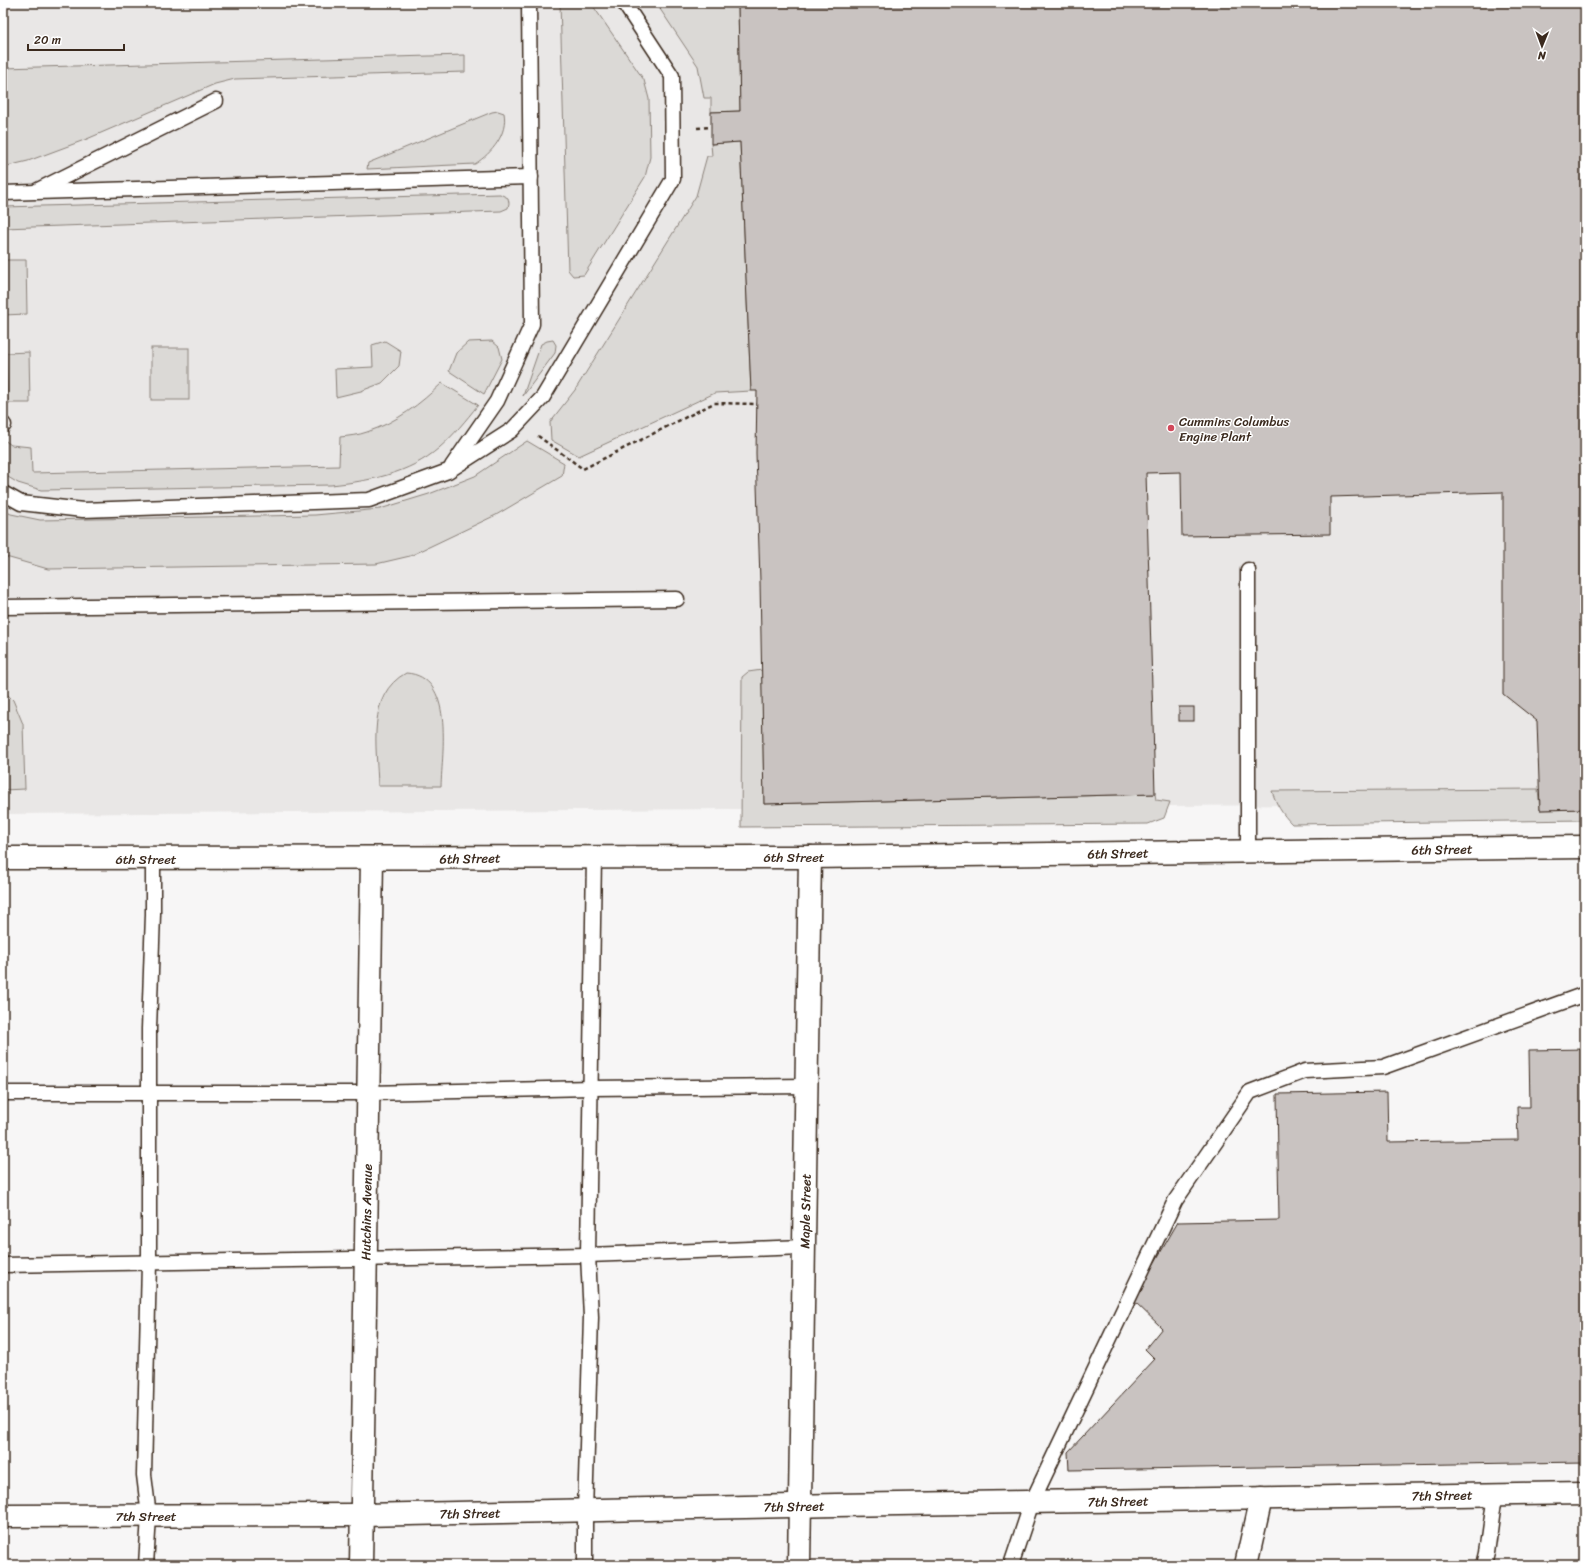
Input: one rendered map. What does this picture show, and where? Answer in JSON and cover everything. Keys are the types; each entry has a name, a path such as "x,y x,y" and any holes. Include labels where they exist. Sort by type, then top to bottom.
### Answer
{"street":[{"name":"6th Street","path":"3,858 153,859 594,856 810,857 1585,847"},
{"name":"Maple Street","path":"799,1565 810,857"},
{"name":"Hutchins Avenue","path":"361,1565 372,858"},
{"name":"7th Street","path":"3,1516 362,1515 1585,1493"},
{"path":"1246,1565 1261,1498"}],"lane":[{"path":"448,471 497,401 532,324 529,3"},
{"path":"3,493 21,502 84,510 369,500 448,471 512,430 542,397 674,179 672,76 624,3"},
{"path":"33,192 216,101"},
{"path":"3,194 531,177"},
{"path":"1248,570 1248,851"},
{"path":"3,607 677,599"},
{"path":"585,1565 585,1510 591,1317 588,1255 594,856"},
{"path":"146,1565 149,1516 144,1474 149,1263 149,1029 153,914 153,859"},
{"path":"1011,1565 1032,1502 1175,1202 1250,1092 1305,1071 1383,1067 1585,994"},
{"path":"3,1093 368,1093 591,1088 807,1086"},
{"path":"3,1265 588,1255 804,1247"},
{"path":"1484,1565 1495,1494"}],"path":[{"path":"697,128 711,127"},
{"path":"538,436 583,469 714,403 757,404"}],"shaded area":[{"path":"3,3 1585,3 1585,803 3,814"},
{"path":"560,3 591,3 644,80 649,99 650,157 645,177 584,275 573,276 568,270"},
{"path":"656,3 738,3 740,111 711,112 711,98 704,98 698,66"},
{"path":"465,55 465,72 235,79 215,84 87,139 28,161 3,167 3,68"},
{"path":"498,111 504,113 505,121 501,135 493,149 475,164 367,169 368,163 492,112"},
{"path":"740,142 751,391 715,393 579,456 551,440 550,422 575,390 696,196 707,156 712,156 711,144"},
{"path":"500,194 508,198 509,203 508,208 501,211 3,228 3,207"},
{"path":"3,260 26,260 27,314 3,315"},
{"path":"553,340 556,345 555,353 523,396 541,344"},
{"path":"385,341 401,351 399,366 382,383 361,391 336,397 335,369 373,367 372,345"},
{"path":"492,341 499,347 502,359 484,394 449,371 456,353 468,342"},
{"path":"151,348 189,348 189,400 151,400"},
{"path":"29,352 30,403 8,403 6,353"},
{"path":"442,383 478,405 450,438 427,457 402,470 388,475 360,481 331,485 41,490 18,483 3,474 3,439 11,445 31,447 32,473 339,466 340,437 364,433 398,418 417,405"},
{"path":"527,441 564,463 562,476 496,515 410,556 376,564 48,569 3,555 3,510 11,514 40,520 315,515 380,509 429,494 475,476"},
{"path":"762,670 764,804 1155,794 1156,800 1170,802 1164,818 1148,824 741,827 742,677 748,672"},
{"path":"406,673 422,677 432,687 439,701 443,736 441,786 378,786 376,739 379,708 385,694 393,683"},
{"path":"3,690 13,700 23,724 25,789 3,790"},
{"path":"1538,789 1540,810 1585,809 1585,820 1292,824 1280,809 1272,791"}],"building":[{"name":"Cummins Columbus Engine Plant","path":"738,3 1585,3 1585,809 1540,810 1537,721 1503,694 1503,492 1330,497 1330,534 1182,536 1181,472 1146,473 1155,794 764,804 756,453 757,391 751,391 740,142 711,144 711,112 740,111"},
{"path":"1179,707 1194,707 1194,721 1179,721"},
{"path":"1585,1049 1585,1462 1069,1470 1068,1452 1155,1359 1145,1349 1162,1328 1133,1300 1178,1222 1279,1220 1277,1094 1387,1092 1388,1142 1518,1140 1517,1107 1530,1107 1529,1050"}],"place":[{"name":"Cummins Columbus Engine Plant","path":"1171,428"}]}
